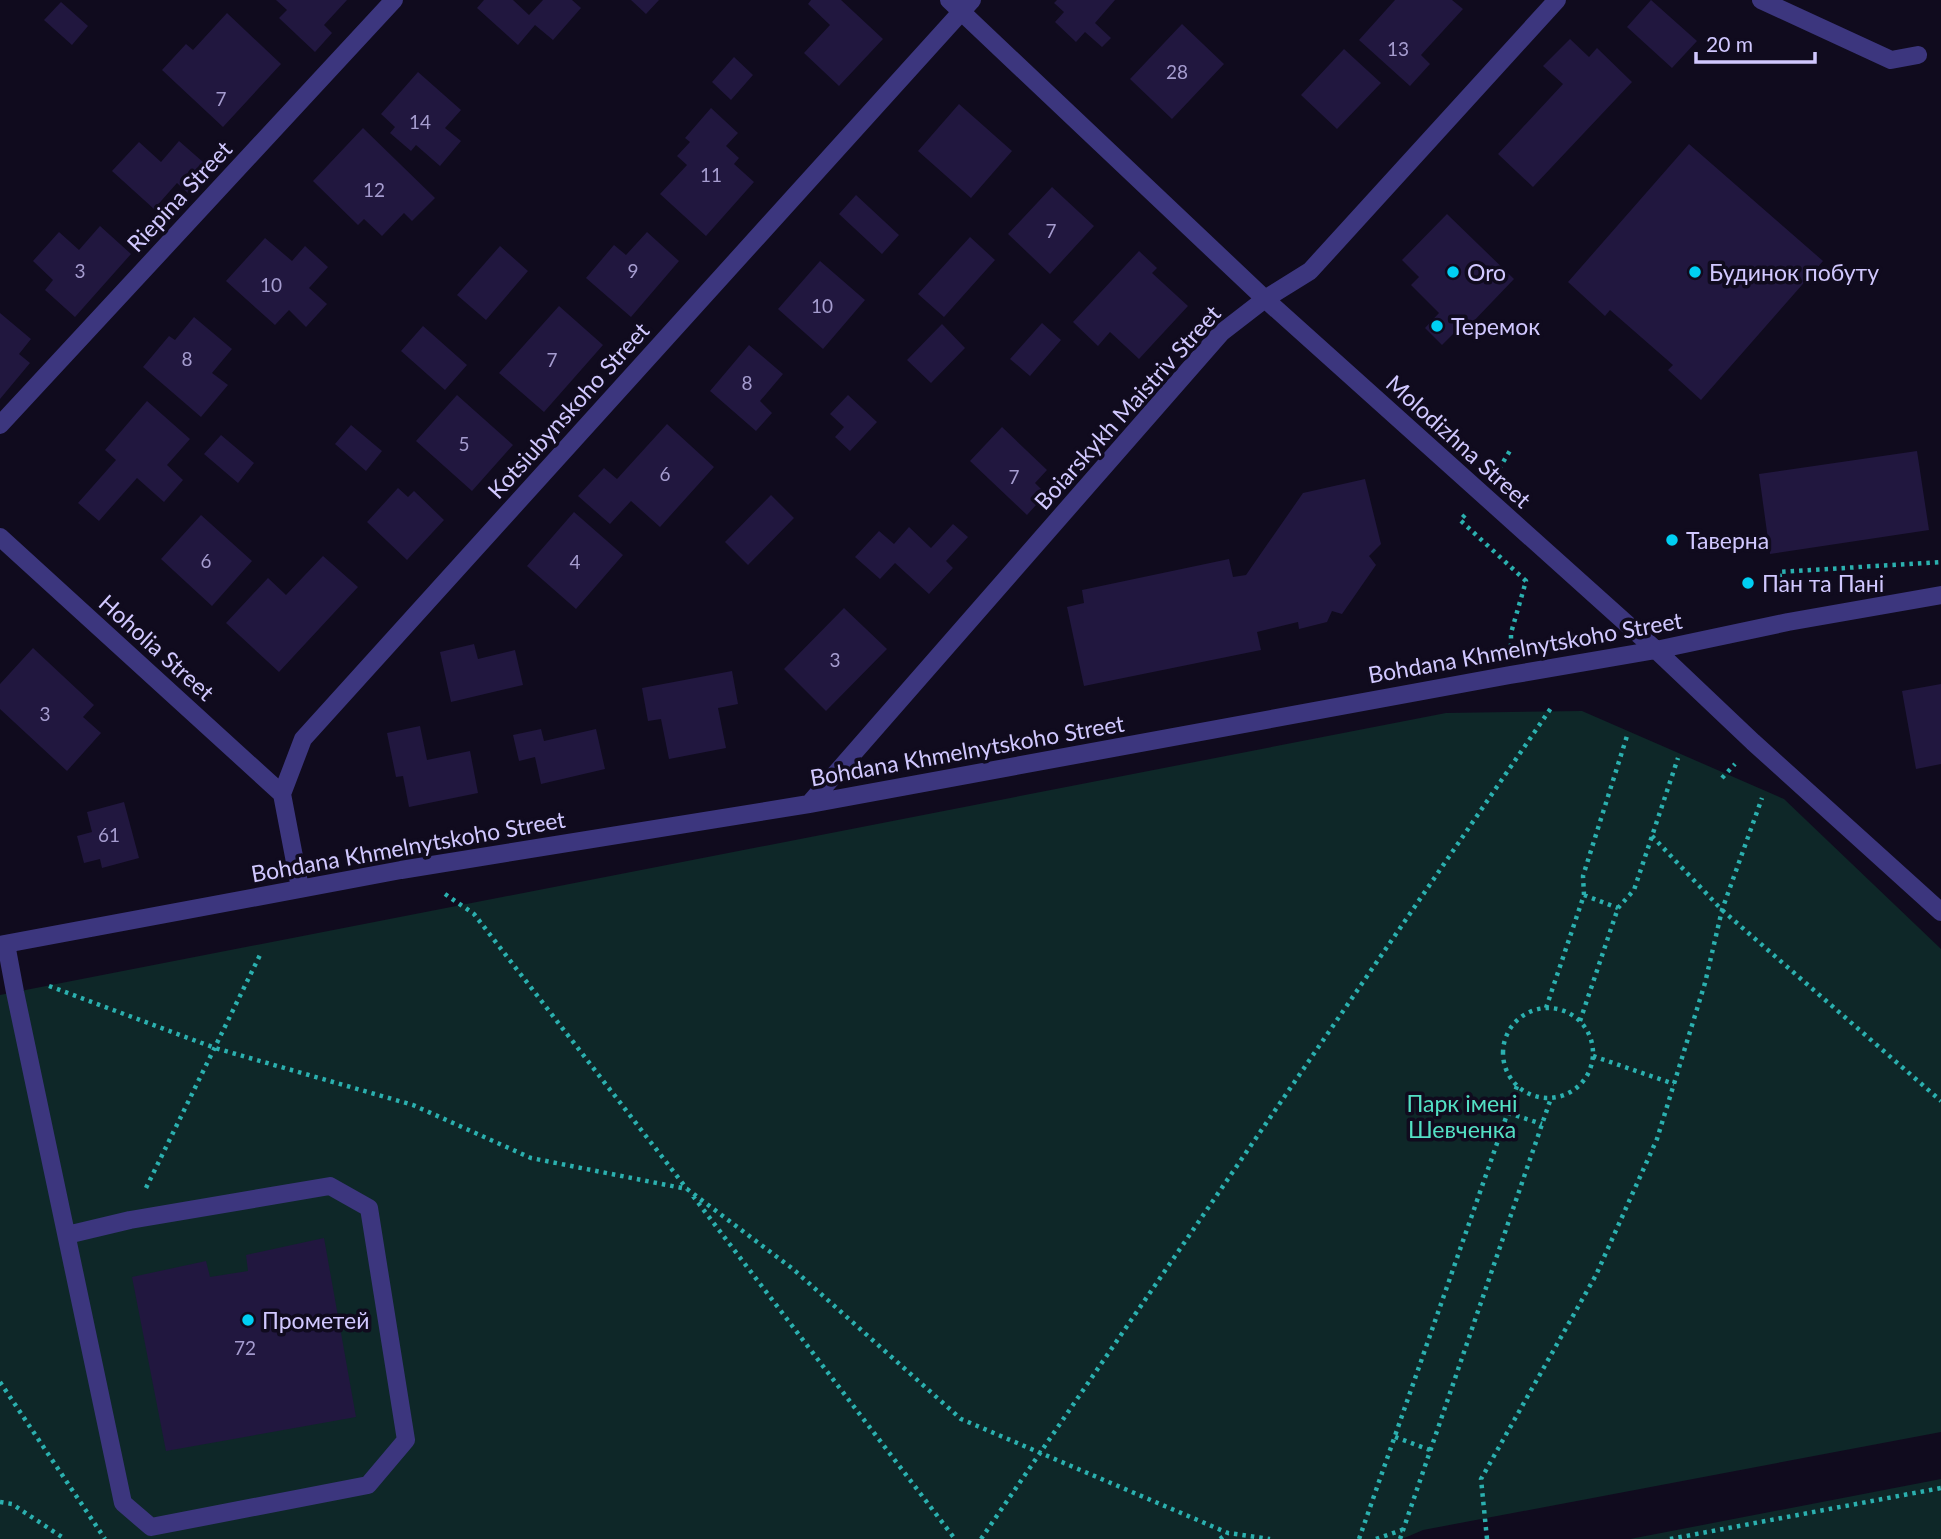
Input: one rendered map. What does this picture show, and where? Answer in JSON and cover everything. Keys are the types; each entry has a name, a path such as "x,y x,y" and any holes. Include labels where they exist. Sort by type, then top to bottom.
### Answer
{"street":[{"name":"Riepina Street","path":"0,425 394,0"},
{"name":"Boiarskykh Maistriv Street","path":"808,804 1221,333 1265,299 1310,271 1557,0"},
{"path":"1764,1 1891,60 1918,55"},
{"name":"Molodizhna Street","path":"961,4 1265,299 1656,650 1941,912"},
{"name":"Kotsiubynskoho Street","path":"282,794 303,739 961,4"},
{"name":"Hoholia Street","path":"0,537 282,794"},
{"name":"Bohdana Khmelnytskoho Street","path":"3,944 401,870 808,804 1510,674 1656,650 1788,621 1941,595"},
{"path":"282,794 300,888"},
{"path":"3,944 123,1503 151,1527 368,1485 406,1440 369,1208 330,1186 130,1220 67,1235"}],"path":[{"path":"1510,674 1511,633 1526,581 1460,520 1483,496 1511,449"},
{"path":"1779,572 1941,562"},
{"path":"981,1539 1551,708"},
{"path":"1546,1008 1584,895 1583,876 1627,736"},
{"path":"1580,1022 1618,908 1634,890 1678,758"},
{"path":"1487,1539 1481,1479 1596,1275 1657,1139 1705,984 1722,910 1762,798"},
{"path":"1652,836 1722,910 1941,1101"},
{"path":"401,870 449,896 474,914 955,1539"},
{"path":"1584,895 1618,908"},
{"path":"130,1220 260,955"},
{"path":"49,986 215,1048 413,1105 531,1158 687,1189 793,1269 961,1419 1228,1533 1270,1539"},
{"path":"1546,1008 1561,1010 1575,1016 1580,1022 1586,1027 1592,1041 1593,1056 1583,1083 1571,1092 1551,1098 1530,1094 1517,1086 1508,1075 1503,1061 1503,1046 1508,1031 1518,1019 1531,1011 1546,1008"},
{"path":"1593,1056 1674,1084"},
{"path":"1359,1539 1517,1086"},
{"path":"1401,1539 1551,1098"},
{"path":"1508,1113 1542,1125"},
{"path":"0,1382 105,1539"},
{"path":"1395,1437 1430,1450"},
{"path":"1670,1539 1941,1488"},
{"path":"0,1502 12,1504 65,1539"},
{"path":"1376,1539 1402,1530"},
{"path":"1220,1539 1228,1533"}],"green space":[{"name":"Парк імені Шевченка","path":"1582,711 1784,799 1941,949 1941,1432 1423,1530 1402,1539 0,1539 0,995 1446,713"},
{"path":"1941,1479 1941,1539 1630,1539"}],"building":[{"path":"276,0 347,0 324,25 332,33 315,52 279,18 287,10"},
{"path":"484,0 513,0 529,15 543,0 572,0 581,8 553,40 535,25 518,45 477,8"},
{"path":"631,0 659,0 646,14"},
{"path":"811,0 841,0 883,39 839,86 804,53 830,25 808,4"},
{"path":"1057,0 1115,0 1095,23 1111,38 1102,47 1085,32 1076,42 1055,22 1064,12 1054,3"},
{"path":"1395,0 1452,0 1463,9 1421,55 1430,64 1410,86 1359,40"},
{"path":"1651,0 1697,41 1672,68 1627,27"},
{"path":"61,2 88,26 72,45 44,20"},
{"path":"227,13 281,64 223,127 162,70 186,44 193,50"},
{"path":"1182,24 1224,64 1172,119 1130,79"},
{"path":"1570,39 1589,57 1597,48 1632,82 1533,187 1498,154 1563,84 1543,66"},
{"path":"1344,49 1381,83 1337,129 1301,95"},
{"path":"734,57 753,75 731,100 712,82"},
{"path":"418,72 461,110 445,128 461,141 440,166 416,145 411,151 390,133 395,127 381,114"},
{"path":"959,104 1012,151 971,198 918,151"},
{"path":"711,108 738,133 726,146 739,158 734,164 754,182 706,236 660,194 687,165 677,156 690,142 685,138"},
{"path":"363,128 435,198 412,221 404,213 382,236 364,219 358,225 313,181"},
{"path":"179,141 211,169 189,194 177,183 154,209 112,171 139,142 161,162"},
{"name":"Будинок побуту","path":"1689,144 1823,261 1701,400 1668,370 1673,365 1610,310 1605,316 1568,282"},
{"path":"1052,187 1094,226 1050,274 1008,234"},
{"path":"856,195 899,235 882,254 839,214"},
{"path":"1447,214 1514,279 1469,326 1465,322 1442,345 1425,328 1439,313 1411,285 1419,277 1402,260"},
{"path":"100,226 131,254 75,317 45,290 53,280 33,261 59,232 79,250"},
{"path":"647,232 679,261 631,317 586,278 614,245 626,255"},
{"path":"970,237 995,260 944,317 918,294"},
{"path":"265,238 292,261 305,246 328,267 309,288 327,304 306,327 289,310 275,325 226,281"},
{"path":"500,246 528,271 486,320 457,295"},
{"path":"1139,251 1157,268 1152,273 1188,306 1139,359 1110,332 1098,346 1073,322"},
{"path":"820,261 865,300 823,349 778,309"},
{"path":"559,306 603,345 544,412 499,373"},
{"path":"0,313 31,339 19,354 30,363 0,399"},
{"path":"194,317 232,349 212,373 228,385 201,417 143,367 169,336 175,340"},
{"path":"1042,323 1061,340 1030,376 1010,359"},
{"path":"942,324 965,348 931,383 907,360"},
{"path":"423,326 467,365 445,390 401,351"},
{"path":"749,345 783,374 760,401 772,413 756,431 710,391"},
{"path":"457,395 513,445 472,491 416,441"},
{"path":"848,395 877,422 850,451 835,437 844,427 830,414"},
{"path":"147,401 190,439 167,465 183,480 164,502 137,478 99,521 78,503 116,460 105,450"},
{"path":"667,424 714,467 660,527 631,501 610,524 578,496 604,468 617,479"},
{"path":"351,425 382,451 366,471 335,444"},
{"path":"1002,427 1047,470 1035,483 1046,494 1027,515 970,461"},
{"path":"221,435 254,463 238,483 204,454"},
{"path":"1917,451 1929,530 1770,554 1759,474"},
{"path":"1365,479 1381,544 1369,556 1376,565 1342,614 1332,611 1327,622 1299,629 1298,622 1257,632 1261,650 1084,686 1067,607 1084,603 1082,590 1229,559 1233,577 1246,575 1303,493"},
{"path":"398,488 408,497 414,491 444,520 407,560 367,522"},
{"path":"771,495 794,518 748,565 725,542"},
{"path":"574,512 623,555 576,609 527,566"},
{"path":"201,515 252,561 212,606 161,559"},
{"path":"953,524 968,537 946,561 953,568 929,594 895,563 880,579 855,557 879,531 894,544 909,527 931,548"},
{"path":"323,556 358,587 279,672 226,623 268,578 286,595"},
{"path":"844,608 887,649 826,711 784,669"},
{"path":"474,644 478,659 515,650 523,685 451,702 440,652"},
{"path":"33,648 94,705 83,717 101,733 67,771 0,709 0,684"},
{"path":"732,671 738,704 718,708 726,748 669,759 661,719 648,721 642,688"},
{"path":"1941,684 1941,764 1916,769 1902,691"},
{"path":"420,726 427,760 470,751 478,793 409,807 403,776 396,777 387,733"},
{"path":"541,729 544,741 596,729 605,769 541,784 535,757 519,761 513,735"},
{"path":"124,802 139,858 102,868 100,859 84,863 77,836 92,832 87,812"},
{"path":"324,1238 356,1417 166,1451 132,1277 206,1261 210,1277 248,1271 246,1255"}],"place":[{"name":"Oro","path":"1453,272"},
{"name":"Будинок побуту","path":"1695,272"},
{"name":"Теремок","path":"1437,326"},
{"name":"Таверна","path":"1672,540"},
{"name":"Пан та Пані","path":"1748,583"},
{"name":"Прометей","path":"248,1320"}]}
